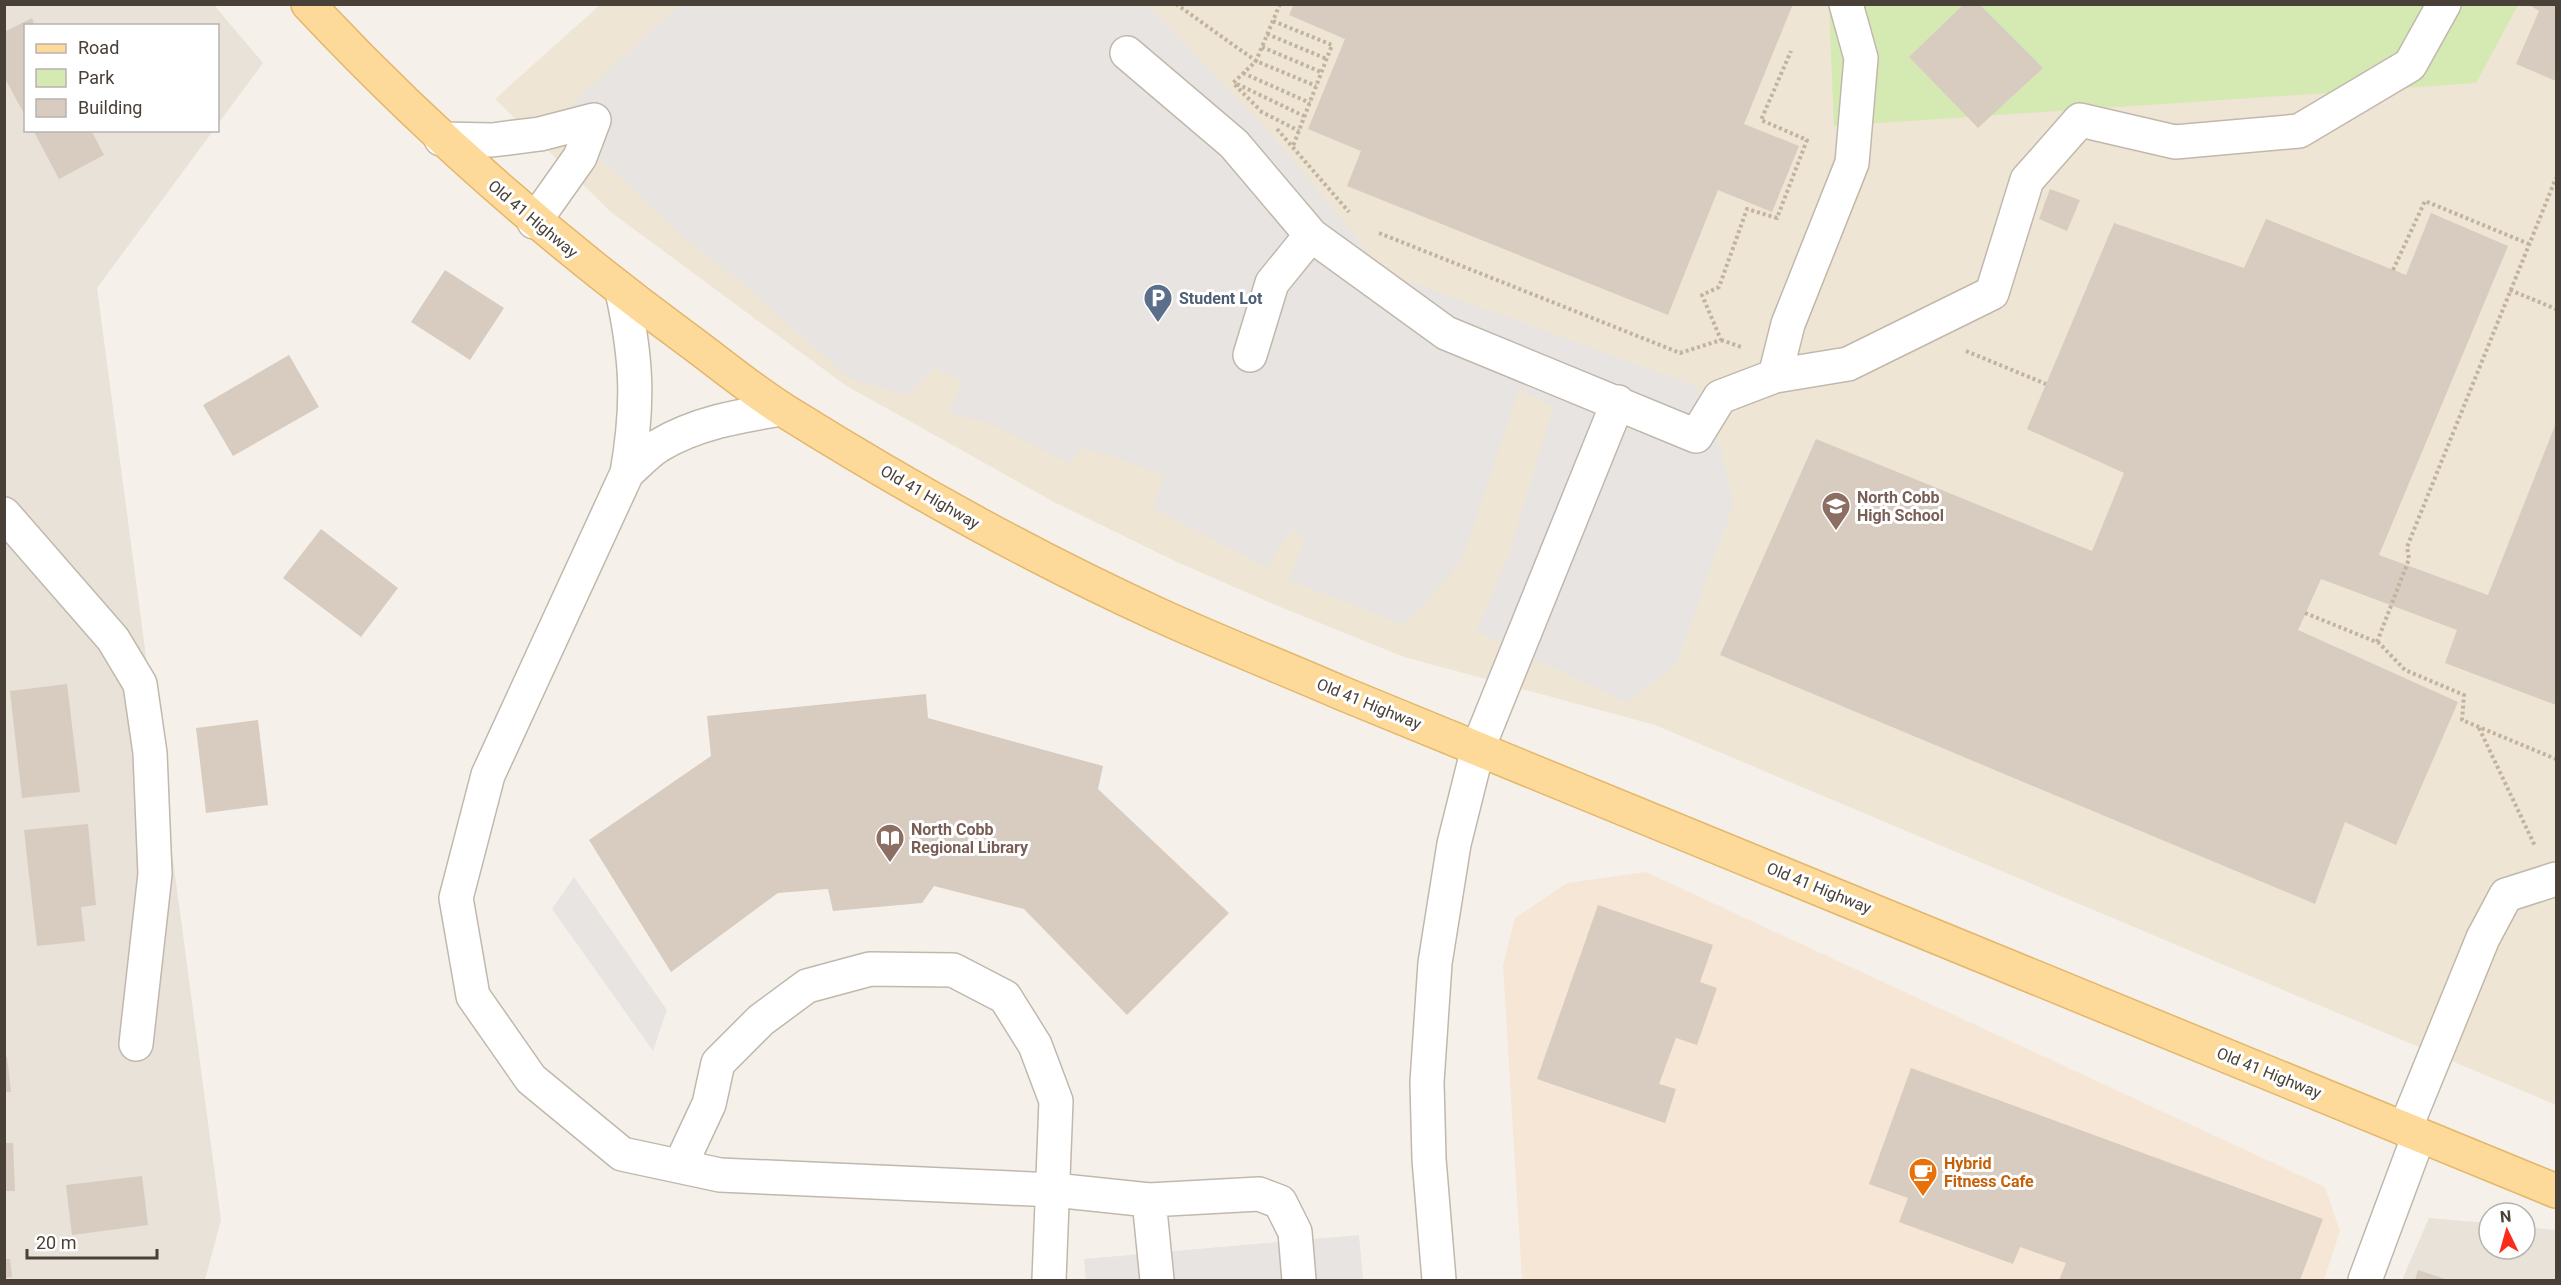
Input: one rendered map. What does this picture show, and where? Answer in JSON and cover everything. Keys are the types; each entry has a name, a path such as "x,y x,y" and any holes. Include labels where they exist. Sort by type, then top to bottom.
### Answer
{"main road":[{"name":"Old 41 Highway","path":"308,4 441,140 534,222 622,291 782,409 890,474 1021,548 1106,590 1233,647 2556,1191"}],"street":[{"path":"1775,376 1788,324 1852,163 1861,58 1846,4"},
{"path":"1127,53 1234,144 1311,235 1446,333 1696,436 1720,397 1775,376 1848,364 1992,293 2027,180 2080,120 2175,142 2299,131 2410,65 2444,4"},
{"path":"441,140 492,140 540,135 594,120 580,157 534,222"},
{"path":"1250,355 1272,283 1311,235"},
{"path":"622,291 632,336 637,383 635,427 627,472 488,775 456,898 473,996 531,1079 622,1154 720,1175 1054,1190 1149,1200 1238,1193 1259,1194 1280,1202 1295,1232 1299,1281"},
{"path":"1439,1281 1428,1115 1430,1008 1454,844 1478,748 1618,402"},
{"path":"627,472 657,447 685,432 716,421 782,409"},
{"path":"4,514 113,639 140,684 150,753 155,874 136,1044"},
{"path":"2365,1281 2412,1132 2483,938 2506,895 2554,879"},
{"path":"680,1166 709,1104 718,1062 761,1020 807,986 870,969 953,970 1005,997 1035,1045 1056,1101 1049,1281"},
{"path":"1149,1200 1157,1281"}],"path":[{"path":"1176,4 1256,61 1316,86"},
{"path":"1233,82 1256,61 1280,4"},
{"path":"1273,21 1332,45 1293,146"},
{"path":"1267,34 1327,59"},
{"path":"1262,47 1322,72"},
{"path":"1371,230 1680,353 1721,340 1702,295 1719,287 1748,209 1777,218 1807,140 1761,120 1791,51"},
{"path":"1243,73 1310,103"},
{"path":"1233,82 1293,146 1354,217"},
{"path":"1233,82 1304,116"},
{"path":"1260,111 1299,131"},
{"path":"2377,642 2409,559 2407,547 2556,178"},
{"path":"2393,270 2425,201 2529,244"},
{"path":"2510,290 2556,309"},
{"path":"2306,613 2377,642 2405,670 2464,695 2462,720 2556,759"},
{"path":"2479,728 2554,879"}],"shaded area":[{"name":"North Cobb High School","path":"601,4 2556,5 2556,1105 1655,725 1404,657 1278,606 1177,562 1054,502 845,385 612,213 495,99"},
{"path":"5,5 214,5 263,63 219,123 219,24 24,24 24,132 212,132 97,288 221,1220 205,1280 5,1280"},
{"name":"Student Lot","path":"679,5 1149,5 1275,139 1386,273 1696,386 1721,449 1734,503 1676,665 1626,702 1476,631 1509,556 1553,407 1519,389 1462,561 1404,625 1289,580 1305,539 1292,529 1267,568 1153,508 1165,476 1114,457 1080,448 1069,464 985,421 949,413 962,381 935,368 908,395 850,379 739,280 687,240 557,118"},
{"path":"1646,872 2325,1187 2340,1231 2324,1280 1522,1280 1503,965 1515,918 1567,883"},
{"path":"574,877 667,1010 653,1051 552,909"},
{"path":"2429,1218 2477,1222 2477,1261 2537,1261 2537,1228 2556,1230 2556,1280 2402,1280"},
{"path":"1359,1235 1363,1280 1086,1280 1084,1259"}],"green space":[{"path":"1829,5 2518,5 2476,83 1834,126"}],"building":[{"path":"1294,4 1793,4 1744,124 1799,146 1772,212 1718,190 1668,315 1347,186 1361,151 1308,129 1345,39 1289,15"},
{"path":"1964,4 1979,4 2043,68 1978,128 1909,57"},
{"path":"2528,4 2556,4 2556,81 2516,64 2539,11"},
{"path":"32,18 34,24 24,24 24,113 4,77 4,32"},
{"path":"34,132 92,132 104,155 59,179"},
{"path":"2050,189 2080,200 2067,231 2039,219"},
{"path":"2431,213 2508,246 2379,555 2488,595 2556,423 2556,705 2445,663 2457,630 2321,579 2298,630 2458,702 2396,845 2345,822 2315,904 1720,655 1816,439 2092,551 2124,473 2027,429 2114,223 2244,268 2266,219 2406,275"},
{"path":"445,270 504,308 470,360 411,322"},
{"path":"289,355 319,407 233,456 203,405"},
{"path":"321,529 398,588 361,637 283,578"},
{"path":"67,684 80,792 22,798 10,691"},
{"name":"North Cobb Regional Library","path":"926,694 928,718 1103,766 1098,789 1229,913 1127,1015 1024,909 934,886 922,903 833,911 828,889 778,893 671,972 589,840 711,756 707,716"},
{"path":"258,720 268,805 206,813 196,728"},
{"path":"88,824 96,905 81,907 85,941 37,946 24,830"},
{"path":"1598,905 1713,945 1700,982 1717,988 1697,1045 1676,1038 1659,1084 1676,1089 1665,1123 1537,1079"},
{"path":"4,1057 7,1057 11,1092 4,1092"},
{"path":"1911,1068 2323,1219 2300,1280 2059,1280 2066,1263 2020,1247 2013,1264 1899,1222 1908,1198 1869,1184"},
{"path":"4,1143 13,1143 15,1191 4,1191"},
{"path":"142,1176 148,1225 72,1235 66,1185"},
{"path":"4,1259 10,1259 12,1277 4,1278"},
{"path":"2418,1270 2448,1280 2415,1280"}],"place":[{"name":"Student Lot","path":"1158,324"},
{"name":"North Cobb High School","path":"1836,532"},
{"name":"North Cobb Regional Library","path":"890,864"},
{"name":"Hybrid Fitness Cafe","path":"1923,1198"}]}
